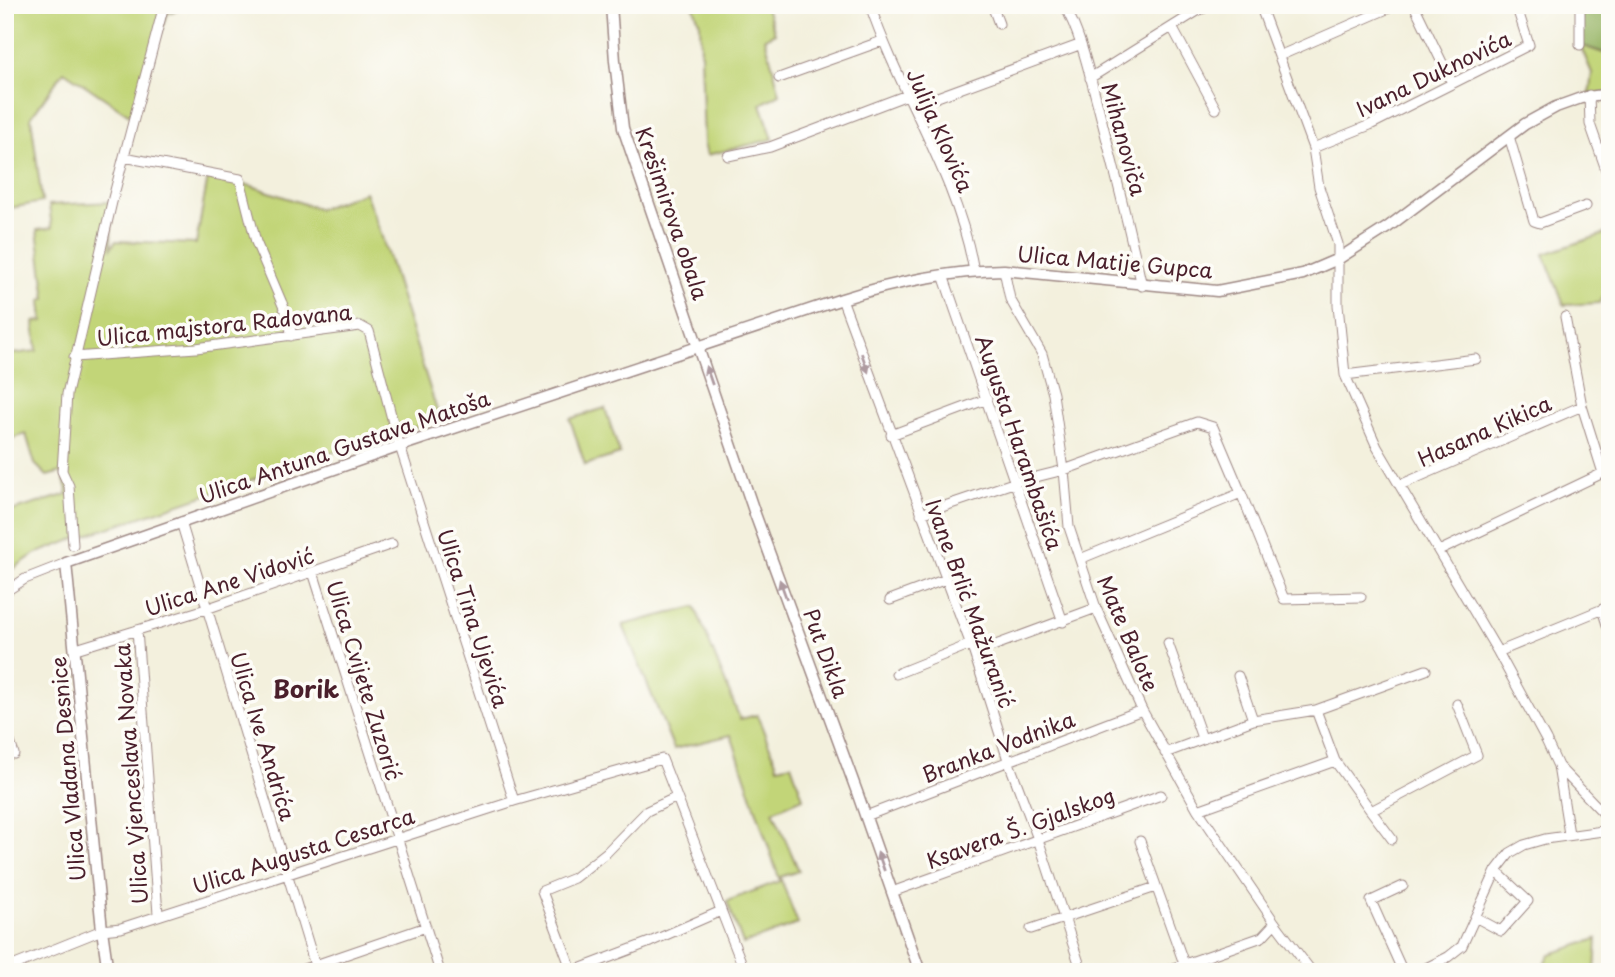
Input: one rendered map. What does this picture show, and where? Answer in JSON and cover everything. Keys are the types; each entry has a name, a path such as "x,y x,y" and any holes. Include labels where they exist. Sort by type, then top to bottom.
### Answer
{"street":[{"name":"Ulica majstora Radovana","path":"163,5 74,358 196,348 360,326 369,331 400,446"},
{"name":"Krešimirova obala","path":"611,5 623,128 699,347"},
{"name":"Julija Klovića","path":"870,5 907,95 940,161 956,202 974,271"},
{"path":"992,5 999,24"},
{"name":"Mihanoviča","path":"1064,5 1090,78 1131,231 1142,286"},
{"path":"1090,78 1172,26 1213,5"},
{"path":"1260,5 1313,148 1319,187 1338,244 1338,305 1345,375 1362,417 1546,740 1558,766 1569,834"},
{"path":"1279,57 1396,5"},
{"path":"1414,5 1452,83"},
{"name":"Ivana Duknovića","path":"1313,148 1370,125 1529,45 1516,5"},
{"path":"1580,5 1580,45"},
{"path":"1172,26 1216,109"},
{"path":"779,78 883,41"},
{"path":"913,106 1079,45"},
{"name":"Ulica Matije Gupca","path":"699,347 842,299 902,282 974,271 1004,271 1217,291 1303,274 1338,259 1388,227 1525,124 1556,107 1589,95 1610,94"},
{"path":"728,156 771,147 907,95"},
{"path":"1589,95 1590,124 1610,181"},
{"path":"1508,136 1534,221 1540,223 1586,206"},
{"path":"124,157 240,179 256,242 290,322 291,336"},
{"name":"Mate Balote","path":"1004,271 1010,299 1042,354 1053,394 1069,527 1096,608 1142,710 1198,810 1312,972"},
{"name":"Augusta Harambašića","path":"943,275 1063,622"},
{"name":"Ivane Brlić Mažuranić","path":"842,299 973,649 1008,760 1038,839 1082,972"},
{"path":"1439,551 1603,473 1582,406 1565,317"},
{"name":"Ulica Antuna Gustava Matoša","path":"5,592 25,579 181,522 699,347"},
{"name":"Put Dikla","path":"699,347 755,514 920,972"},
{"path":"73,545 69,486 62,471 67,394 74,358"},
{"path":"1345,375 1476,359"},
{"path":"891,435 987,399"},
{"name":"Hasana Kikica","path":"1400,485 1582,406"},
{"path":"921,514 1016,482 1064,470 1196,422 1213,427 1284,599 1361,597"},
{"name":"Ulica Tina Ujevića","path":"400,446 514,801"},
{"path":"1080,559 1241,493"},
{"name":"Ulica Ive Andrića","path":"181,522 316,968"},
{"name":"Ulica Ane Vidović","path":"76,649 206,609 393,544"},
{"name":"Ulica Vladana Desnice","path":"66,563 108,972"},
{"name":"Ulica Cvijete Zuzorić","path":"313,572 440,972"},
{"path":"890,600 946,579"},
{"path":"1498,652 1606,607 1610,634"},
{"path":"896,674 1063,622 1096,608"},
{"name":"Ulica Vjenceslava Novaka","path":"137,630 158,914"},
{"path":"1168,643 1202,738"},
{"path":"1165,753 1252,720 1316,710 1426,670"},
{"path":"1238,676 1252,720"},
{"path":"1371,811 1477,755 1457,705"},
{"name":"Branka Vodnika","path":"866,816 1142,710"},
{"path":"1316,710 1335,761 1392,839"},
{"path":"5,727 13,754"},
{"name":"Ulica Augusta Cesarca","path":"5,968 102,930 121,928 514,801 662,758 677,797"},
{"path":"1198,810 1335,761"},
{"path":"1558,766 1610,820"},
{"name":"Ksavera Š. Gjalskog","path":"892,892 1161,795"},
{"path":"721,911 572,972 542,891 573,878 607,852 647,811 677,797 745,972"},
{"path":"1418,972 1448,957 1462,946 1496,871 1510,853 1524,845 1569,834 1610,830"},
{"path":"1140,841 1185,968"},
{"path":"1475,917 1502,931 1528,901 1496,871"},
{"path":"1403,886 1371,901 1403,972"},
{"path":"1031,929 1156,887"},
{"path":"1162,972 1185,968 1262,937 1275,923"},
{"path":"295,972 316,968 426,927"}],"green space":[{"path":"5,5 191,5 168,13 131,116 64,71 31,117 42,202 5,209"},
{"path":"693,5 765,5 775,33 765,38 780,94 761,104 773,139 707,155 704,143 700,24"},
{"path":"1610,5 1610,55 1580,45 1581,10"},
{"path":"1580,45 1610,55 1610,94 1589,95 1592,73"},
{"path":"208,177 252,186 319,209 365,192 440,420 358,444 72,540 35,554 5,574 5,513 68,494 62,472 47,476 35,464 26,434 5,441 5,355 37,351 34,322 43,321 41,300 46,299 37,230 52,228 49,205 112,202 111,248 116,241 196,244"},
{"path":"1610,232 1610,288 1599,303 1564,305 1544,254"},
{"path":"605,408 620,454 585,465 570,419"},
{"path":"695,607 740,719 757,715 778,767 791,764 803,798 773,811 799,871 780,877 798,924 743,944 727,901 780,881 731,735 674,749 623,625"},
{"path":"1597,939 1595,972 1540,972 1550,954"}],"district":[{"name":"Borik","path":"306,688"}]}
